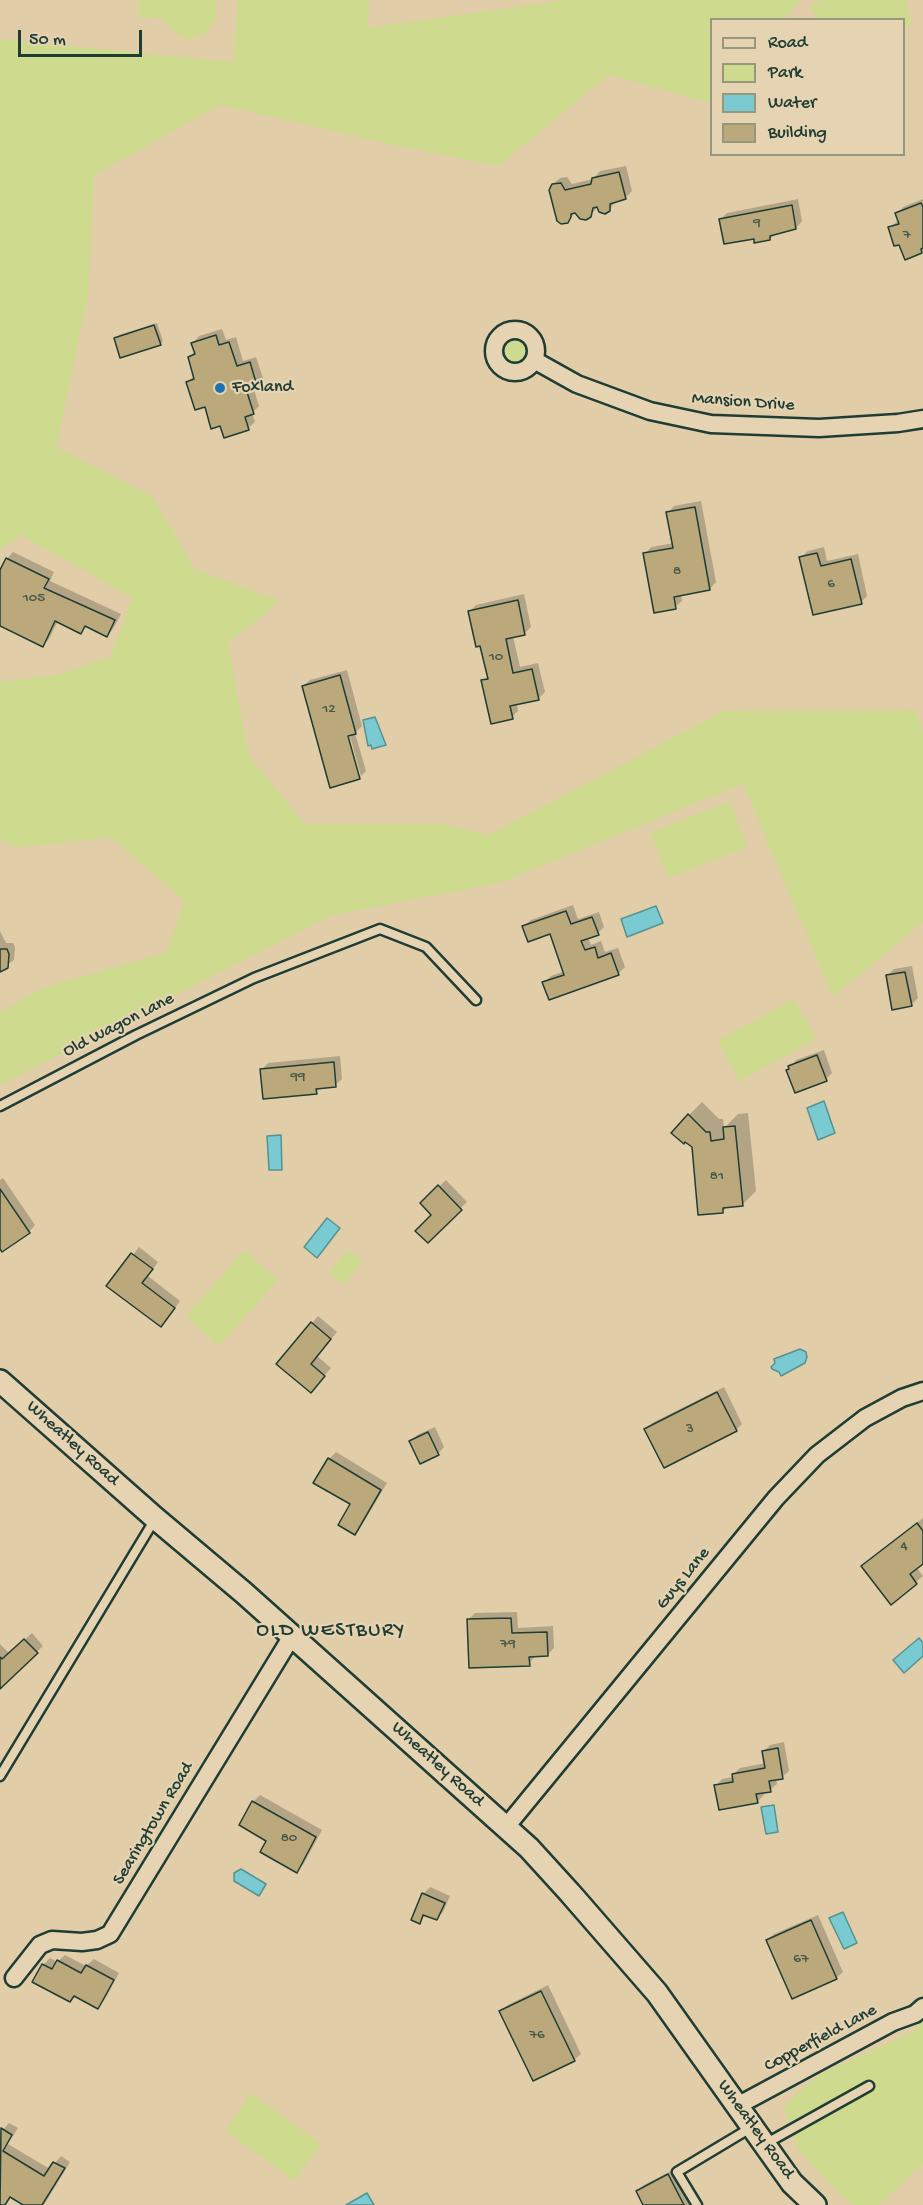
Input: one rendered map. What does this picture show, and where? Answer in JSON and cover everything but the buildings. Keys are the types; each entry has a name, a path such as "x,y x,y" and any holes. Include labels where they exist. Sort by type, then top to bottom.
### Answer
{"street":[{"name":"Mansion Drive","path":"534,360 577,384 650,411 711,424 819,428 898,423 923,419"},
{"name":"Wheatley Road","path":"0,1381 292,1636 529,1848 657,1993 792,2183 815,2205"},
{"name":"Guys Lane","path":"506,1827 776,1498 817,1455 865,1418 902,1398 923,1391"},
{"name":"Searingtown Road","path":"14,1978 40,1945 52,1940 82,1942 97,1940 110,1934 292,1636"},
{"name":"Copperfield Lane","path":"737,2106 893,2022 915,2014 923,2007"}],"lane":[{"name":"Old Wagon Lane","path":"0,1107 136,1035 254,978 380,929 426,947 477,1000"},
{"path":"0,1776 155,1518"},
{"path":"765,2144 869,2086"},
{"path":"697,2205 677,2172 752,2127"}],"green space":[{"path":"139,0 217,0 216,19 206,33 191,39 183,38 170,29 164,19 138,17"},
{"path":"238,0 369,0 368,28 566,0 800,0 786,18 710,18 710,103 609,75 498,166 403,147 220,105 94,175 88,295 56,447 154,498 194,569 280,601 228,643 248,754 304,824 440,824 488,835 724,711 915,710 923,733 923,922 833,997 743,784 499,883 332,915 0,1085 0,1012 43,988 166,952 185,901 110,837 17,848 0,840 0,682 57,675 110,657 132,598 21,535 0,549 0,39 233,62"},
{"path":"824,0 905,0 913,24 905,27 905,18 815,18 811,4"},
{"path":"515,340 524,343 527,352 524,361 515,364 506,361 503,352 506,343"},
{"path":"730,802 747,847 668,878 650,832"},
{"path":"794,999 816,1039 739,1081 718,1040"},
{"path":"244,1250 278,1280 219,1346 186,1316"},
{"path":"348,1250 363,1261 343,1285 329,1273"},
{"path":"923,2021 923,2164 878,2205 854,2205 845,2199 798,2150 784,2107 820,2074 912,2032"},
{"path":"251,2093 321,2144 294,2181 225,2130"}],"water":[{"path":"375,717 386,745 372,749 371,745 368,746 363,720"},
{"path":"656,906 663,923 627,937 621,919"},
{"path":"824,1101 835,1133 818,1140 807,1108"},
{"path":"281,1135 282,1170 269,1170 267,1136"},
{"path":"327,1218 340,1228 317,1258 304,1247"},
{"path":"800,1349 806,1352 805,1363 781,1376 779,1372 772,1369 774,1359"},
{"path":"919,1638 923,1643 923,1656 904,1673 893,1660"},
{"path":"774,1805 778,1832 766,1834 761,1807"},
{"path":"241,1869 266,1884 259,1896 234,1881 234,1873"},
{"path":"843,1912 857,1943 844,1949 829,1918"},
{"path":"367,2193 374,2205 346,2205"}],"place":[{"name":"Foxland","path":"220,388"}],"district":[{"name":"OLD WESTBURY","path":"331,1632"}]}
